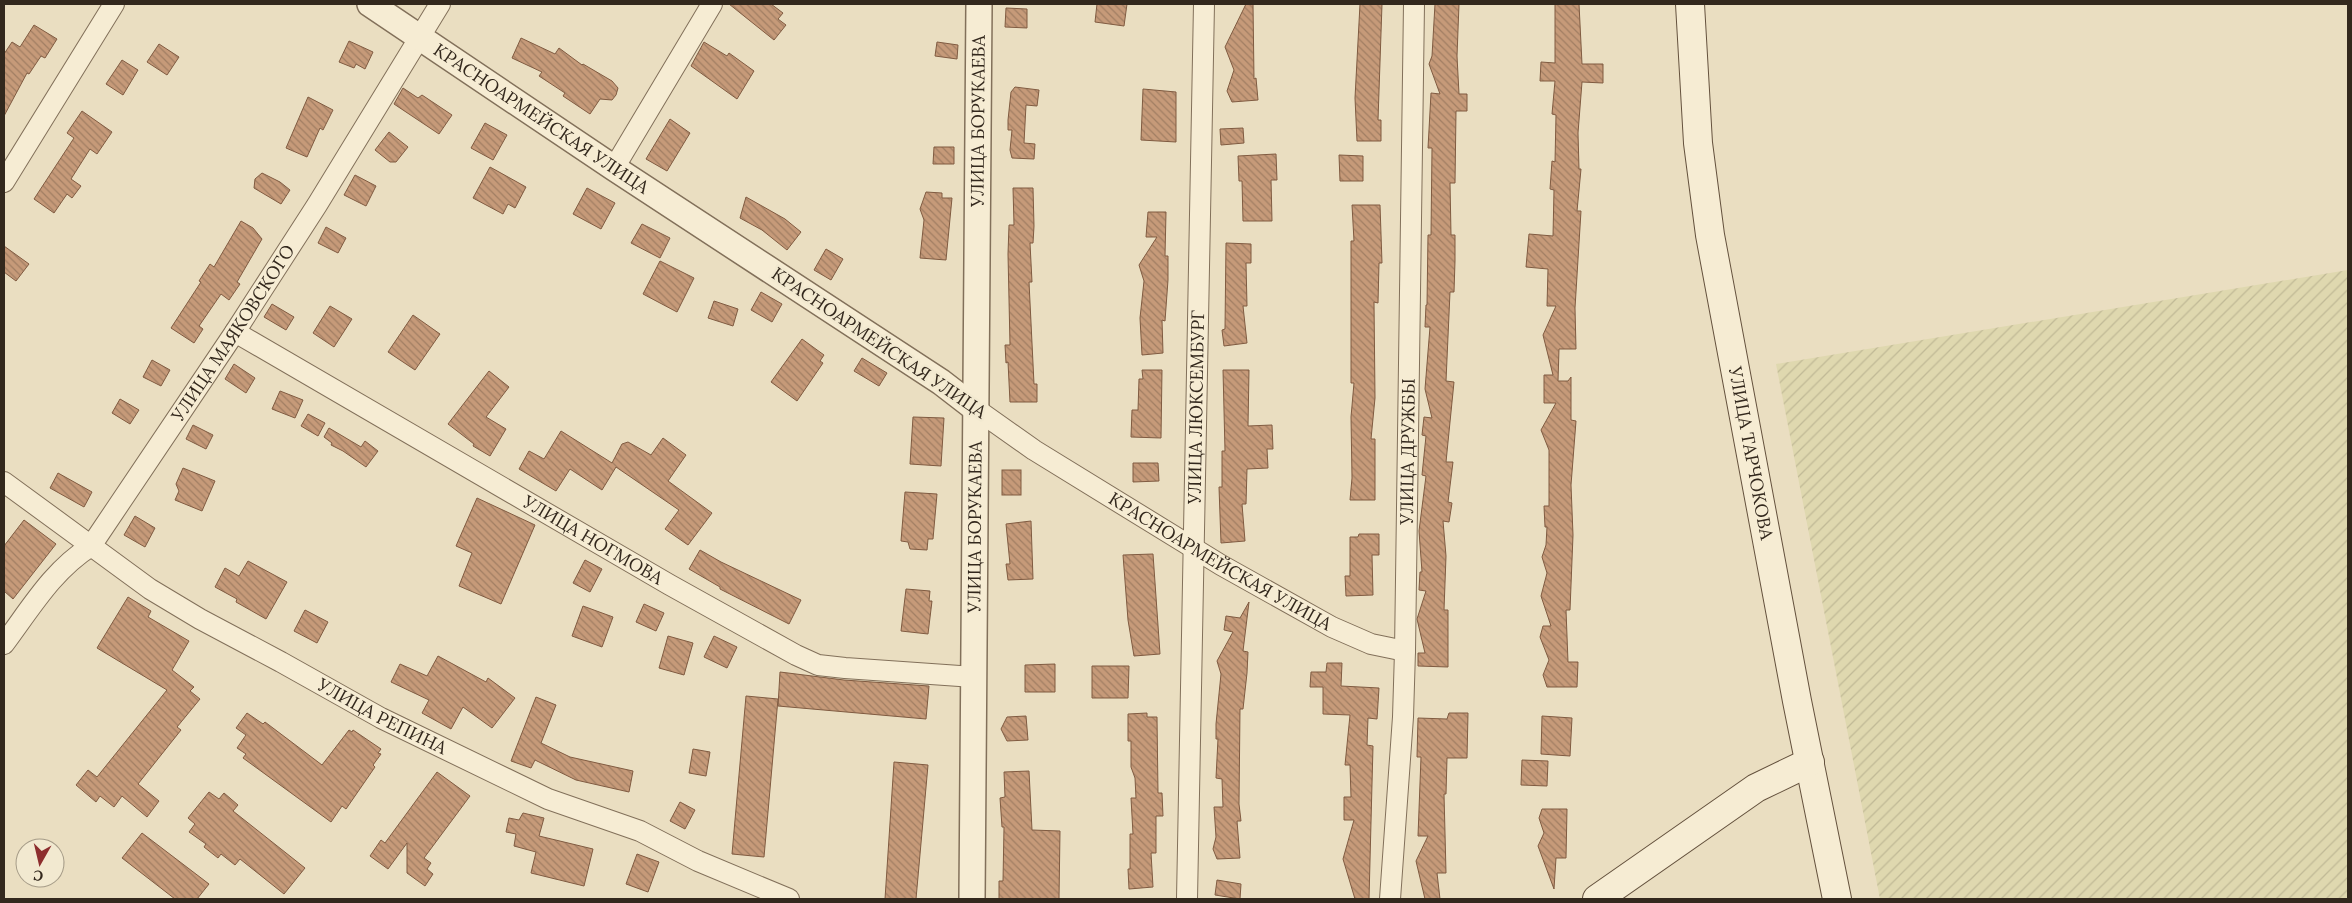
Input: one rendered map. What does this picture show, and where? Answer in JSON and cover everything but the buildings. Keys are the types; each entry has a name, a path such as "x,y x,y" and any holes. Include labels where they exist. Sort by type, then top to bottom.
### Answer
{"main road":[{"name":"УЛИЦА ТАРЧОКОВА","path":"1690,4 1698,143 1710,235 1837,899"},
{"path":"1597,899 1756,788 1810,762"}],"street":[{"path":"4,182 114,4"},
{"name":"КРАСНОАРМЕЙСКАЯ УЛИЦА","path":"370,4 614,168 941,382 1034,450 1158,524 1193,548 1332,627 1371,644 1405,651"},
{"name":"УЛИЦА МАЯКОВСКОГО","path":"4,644 46,586 71,559 91,546 235,332 317,205 418,36 440,4"},
{"path":"614,168 712,4"},
{"name":"УЛИЦА БОРУКАЕВА","path":"972,899 979,4"},
{"name":"УЛИЦА ЛЮКСЕМБУРГ","path":"1187,899 1204,4"},
{"name":"УЛИЦА ДРУЖБЫ","path":"1390,899 1403,717 1405,651 1414,4"},
{"name":"УЛИЦА НОГМОВА","path":"235,332 670,585 796,655 818,664 845,668 974,677"},
{"name":"УЛИЦА РЕПИНА","path":"4,482 150,589 200,619 381,718 548,799 640,831 698,861 789,899"}],"shaded area":[{"path":"2348,270 2348,899 1880,899 1776,364"}]}
